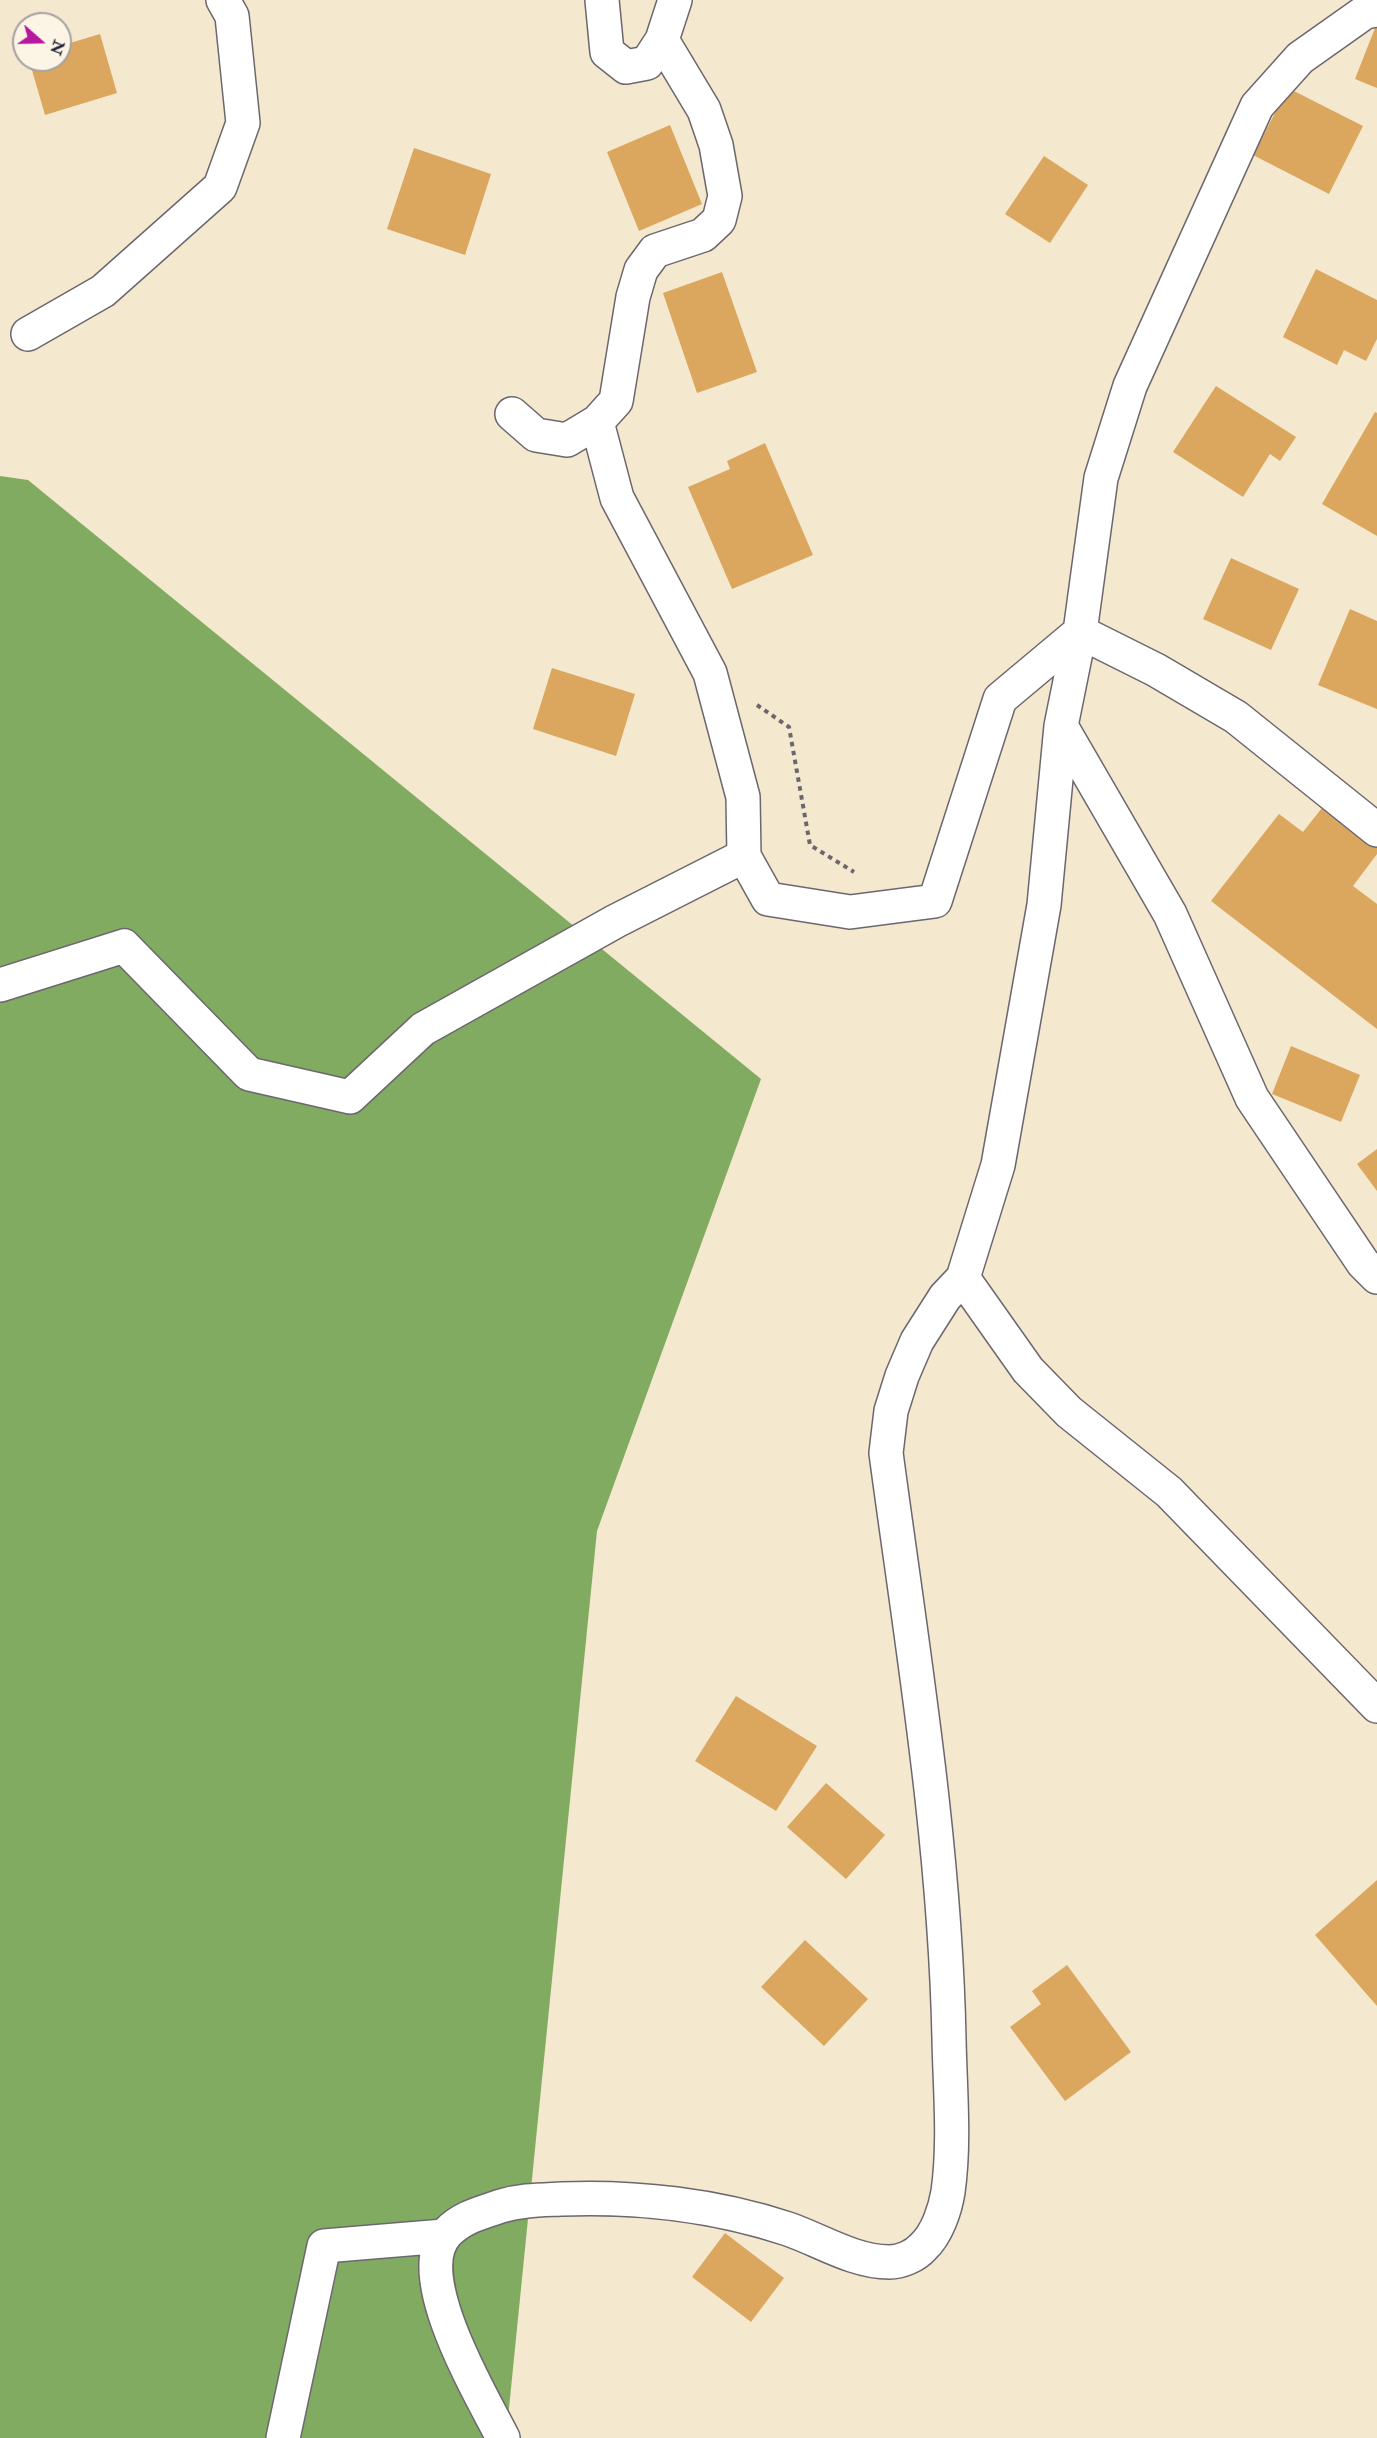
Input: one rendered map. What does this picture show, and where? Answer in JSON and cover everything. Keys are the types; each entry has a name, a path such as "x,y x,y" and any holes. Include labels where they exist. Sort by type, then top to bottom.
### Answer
{"street":[{"path":"28,334 103,291 220,187 243,123 232,16 223,0"},
{"path":"602,0 607,52 626,67 647,63 662,40 675,0"},
{"path":"503,2438 454,2340 437,2288 435,2262 444,2236 466,2218 518,2200 596,2198 680,2206 734,2214 788,2229 863,2258 890,2262 906,2259 924,2247 938,2226 948,2193 950,2133 947,1984 934,1811 886,1453 891,1411 917,1341 945,1297 963,1278 998,1165 1044,905 1061,726 1080,632 1101,478 1130,386 1257,106 1300,58 1365,12 1377,10"},
{"path":"512,414 536,435 567,440 597,422 616,401 633,297 641,270 656,250 703,235 719,220 725,196 716,145 704,110 662,40"},
{"path":"597,422 617,498 710,673 743,797 744,856 768,900 850,912 935,901 1000,699 1080,632"},
{"path":"1080,632 1156,670 1236,717 1377,830"},
{"path":"1061,726 1170,914 1252,1098 1363,1263 1377,1277"},
{"path":"0,985 124,946 249,1074 350,1097 423,1029 616,921 744,856"},
{"path":"963,1278 1036,1378 1069,1412 1169,1492 1377,1706"},
{"path":"283,2438 324,2246 444,2236"}],"path":[{"path":"710,673 789,727 810,845 857,874"}],"green space":[{"path":"0,476 28,480 761,1079 597,1531 506,2438 0,2438"}],"building":[{"path":"1377,23 1377,88 1355,79"},
{"path":"100,34 117,93 45,115 32,72 72,72 72,42"},
{"path":"1288,88 1363,126 1329,194 1253,155"},
{"path":"670,125 702,204 639,231 607,152"},
{"path":"414,148 491,174 465,255 387,229"},
{"path":"1044,156 1088,185 1050,243 1005,214"},
{"path":"1316,269 1377,300 1377,339 1366,361 1344,350 1337,365 1283,337"},
{"path":"722,272 757,372 697,393 663,293"},
{"path":"1216,386 1296,437 1280,461 1270,454 1243,497 1173,452"},
{"path":"1375,412 1377,413 1377,536 1322,504"},
{"path":"765,443 813,555 732,589 688,487 730,469 727,461"},
{"path":"1231,558 1299,589 1271,650 1203,619"},
{"path":"1350,609 1377,621 1377,709 1318,685"},
{"path":"552,668 635,694 616,756 533,729"},
{"path":"1329,799 1377,837 1377,854 1353,886 1377,904 1377,1029 1211,901 1279,814 1303,832"},
{"path":"1291,1046 1360,1075 1341,1122 1272,1094"},
{"path":"1377,1149 1377,1191 1357,1164"},
{"path":"736,1696 817,1746 776,1811 695,1761"},
{"path":"826,1783 885,1835 846,1879 787,1827"},
{"path":"1377,1880 1377,2006 1315,1935"},
{"path":"805,1940 868,1999 824,2046 761,1987"},
{"path":"1067,1965 1131,2052 1065,2101 1010,2027 1041,2004 1032,1991"},
{"path":"725,2233 784,2278 751,2322 692,2277"}]}
